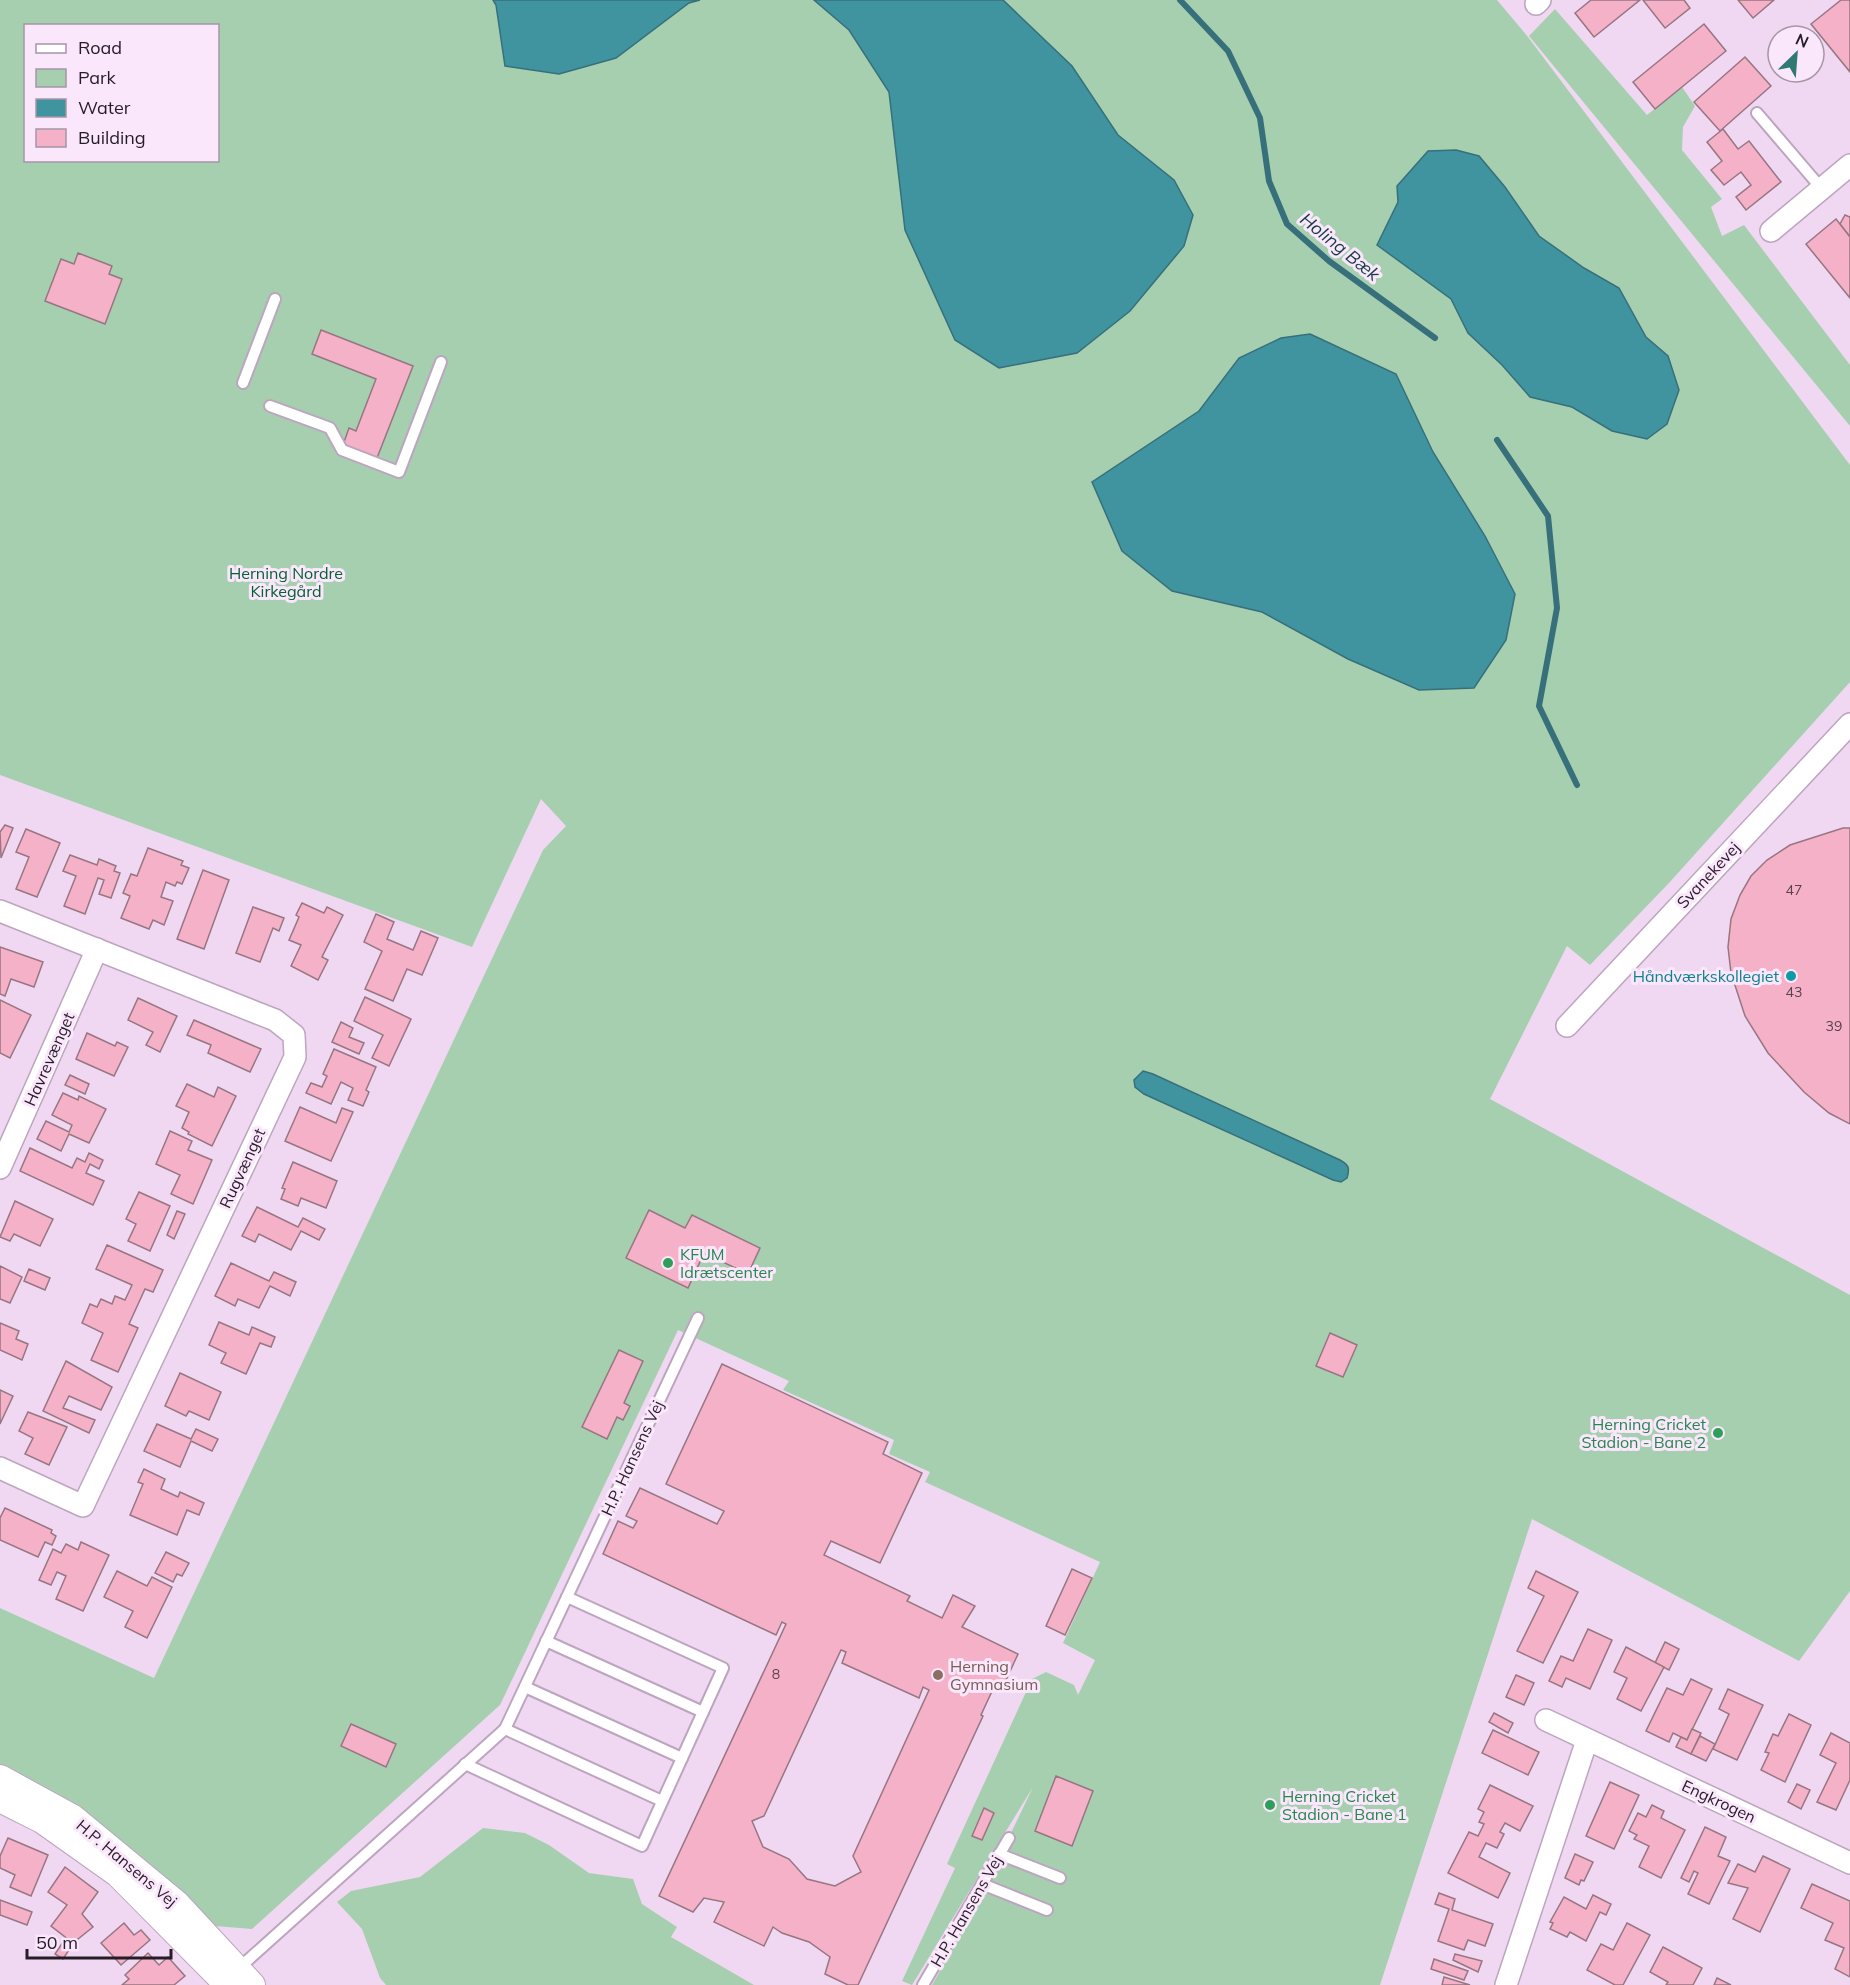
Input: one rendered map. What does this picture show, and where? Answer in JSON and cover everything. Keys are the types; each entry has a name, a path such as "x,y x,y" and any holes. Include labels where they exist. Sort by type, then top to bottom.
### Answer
{"street":[{"path":"1771,231 1848,171"},
{"name":"Svanekevej","path":"1567,1026 1850,724"},
{"name":"Rugvænget","path":"0,911 275,1020 294,1035 295,1057 83,1506 0,1468"},
{"name":"Havrevænget","path":"0,1168 97,950"},
{"name":"Engkrogen","path":"1546,1720 1850,1863"},
{"path":"1506,1985 1587,1740"},
{"name":"H.P. Hansens Vej","path":"0,1778 73,1818 177,1904 236,1980"},
{"name":"H.P. Hansens Vej","path":"0,1799 42,1820 118,1874 236,1980"}],"lane":[{"path":"1757,113 1822,189"},
{"path":"243,383 275,299"},
{"path":"270,406 330,428 342,450 399,472 441,362"},
{"name":"H.P. Hansens Vej","path":"236,1980 505,1729 698,1318"},
{"path":"465,1764 642,1846 723,1668 567,1598"},
{"path":"546,1641 703,1712"},
{"path":"525,1687 682,1758"},
{"path":"505,1729 662,1801"},
{"name":"H.P. Hansens Vej","path":"923,1985 1009,1838"},
{"path":"999,1854 1060,1878"},
{"path":"982,1884 1047,1910"}],"green space":[{"name":"Herning Nordre Kirkegård","path":"0,0 1497,0 1528,37 1850,465 1850,682 1669,883 1590,965 1567,946 1490,1099 1850,1295 1850,1591 1799,1661 1532,1519 1380,1985 932,1985 972,1914 1033,1787 912,1985 902,1981 955,1868 947,1864 1032,1679 1046,1672 1074,1685 1078,1695 1095,1660 1063,1643 1100,1562 925,1482 930,1472 889,1454 894,1440 783,1390 789,1381 678,1330 500,1705 252,1929 215,1926 117,1839 0,1764 0,1608 154,1678 543,850 566,826 541,799 472,947 0,775"},
{"path":"1555,9 1647,115 1682,87 1695,106 1683,127 1682,150 1722,199 1711,207 1722,236 1744,225 1850,365 1850,426 1529,36"},
{"path":"483,1828 525,1833 549,1845 589,1873 633,1879 642,1904 677,1927 671,1937 754,1985 386,1985 380,1978 362,1929 337,1902 351,1891 420,1877"}],"water":[{"path":"493,0 700,0 689,3 616,58 559,74 505,66 496,5"},
{"path":"814,0 1003,0 1072,66 1118,135 1174,180 1193,215 1184,246 1130,311 1077,353 999,368 955,340 905,230 889,92 849,30"},
{"path":"1456,150 1479,156 1505,187 1539,236 1584,268 1619,288 1646,337 1668,356 1679,390 1667,424 1647,439 1612,431 1572,407 1530,397 1502,365 1468,333 1451,299 1377,245 1398,202 1397,186 1428,151"},
{"path":"1310,334 1396,374 1433,452 1485,536 1515,594 1506,640 1474,688 1419,690 1348,659 1262,612 1172,591 1122,551 1092,482 1199,411 1239,358 1281,338"},
{"path":"1143,1071 1340,1160 1348,1167 1347,1178 1341,1182 1333,1180 1144,1094 1135,1087 1134,1080"}],"building":[{"path":"1591,0 1640,0 1594,37 1575,13"},
{"path":"1643,0 1684,0 1690,8 1665,28"},
{"path":"1738,0 1774,0 1753,18"},
{"path":"1841,0 1850,0 1850,72 1826,42 1826,24 1811,24"},
{"path":"1704,24 1726,51 1655,109 1633,82"},
{"path":"1745,57 1766,80 1766,84 1771,86 1720,131 1694,102"},
{"path":"1723,129 1738,149 1749,141 1781,182 1746,210 1736,197 1751,185 1741,172 1724,185 1711,170 1722,161 1707,142"},
{"path":"1845,215 1850,217 1850,237 1840,224"},
{"path":"1836,219 1850,237 1850,298 1806,244"},
{"path":"78,253 112,266 109,274 122,279 105,324 45,301 61,259 74,264"},
{"path":"321,330 413,366 377,458 343,445 349,428 356,431 376,379 312,354"},
{"path":"5,825 13,828 1,858 0,832"},
{"name":"Håndværkskollegiet","path":"1843,828 1850,828 1850,1124 1829,1113 1804,1092 1768,1053 1745,1016 1731,973 1728,947 1731,919 1740,895 1751,876 1767,860 1790,845"},
{"path":"26,829 60,843 37,897 16,889 29,857 16,852"},
{"path":"148,848 183,861 181,865 189,868 182,884 177,882 175,886 166,882 161,897 173,901 164,925 153,920 149,929 121,918 130,896 123,893 131,874 137,876"},
{"path":"70,855 97,865 99,859 116,866 114,871 120,873 111,898 99,894 104,880 98,878 85,914 64,906 76,876 63,871"},
{"path":"203,870 229,880 204,949 177,939"},
{"path":"302,903 324,913 327,907 343,915 322,957 328,960 318,980 291,966 301,945 289,940 299,917 296,915"},
{"path":"253,907 284,918 279,931 273,928 260,962 236,953"},
{"path":"376,914 394,922 387,939 413,950 421,931 438,938 422,975 407,969 393,1001 365,989 382,951 364,942"},
{"path":"0,947 43,962 34,987 11,979 5,996 0,994"},
{"path":"365,997 411,1019 389,1066 372,1058 383,1035 354,1021"},
{"path":"138,998 177,1016 160,1052 146,1045 153,1032 128,1020"},
{"path":"0,1000 31,1015 10,1058 0,1053"},
{"path":"194,1020 261,1049 250,1072 208,1053 211,1045 187,1035"},
{"path":"341,1022 353,1028 349,1037 364,1043 359,1054 332,1042"},
{"path":"87,1033 115,1046 117,1042 128,1047 114,1076 76,1059"},
{"path":"334,1049 376,1067 366,1090 369,1092 363,1106 348,1100 353,1088 341,1082 331,1104 306,1093 311,1083 322,1087 327,1076 323,1074"},
{"path":"70,1075 89,1084 85,1094 65,1085"},
{"path":"187,1084 214,1097 218,1087 236,1096 212,1146 188,1134 189,1132 182,1128 189,1112 176,1106"},
{"path":"63,1093 78,1100 79,1096 106,1109 89,1143 69,1134 61,1151 37,1139 46,1121 69,1132 72,1125 52,1115"},
{"path":"300,1107 336,1123 342,1108 353,1112 331,1161 285,1141"},
{"path":"170,1131 192,1141 188,1150 212,1160 193,1204 171,1194 180,1175 156,1164"},
{"path":"30,1148 72,1168 77,1158 85,1162 89,1153 103,1160 99,1169 90,1164 86,1173 104,1181 93,1205 20,1171"},
{"path":"293,1162 337,1181 326,1208 301,1198 298,1206 281,1199 285,1189 282,1188"},
{"path":"139,1192 170,1206 150,1251 128,1241 136,1224 126,1219"},
{"path":"15,1201 53,1219 40,1246 14,1234 10,1241 0,1237"},
{"path":"257,1207 298,1227 303,1218 325,1229 319,1240 301,1231 291,1250 259,1234 255,1242 242,1236"},
{"path":"649,1210 685,1228 692,1215 760,1248 748,1274 704,1253 688,1288 626,1258"},
{"path":"177,1211 185,1214 174,1239 167,1235"},
{"path":"107,1245 163,1270 153,1292 145,1289 129,1324 138,1328 118,1372 91,1360 103,1333 82,1323 90,1304 97,1307 101,1299 112,1304 115,1296 125,1300 132,1285 96,1269"},
{"path":"231,1263 269,1281 274,1272 296,1282 290,1296 270,1286 259,1308 238,1299 235,1306 215,1296"},
{"path":"0,1266 22,1277 10,1303 0,1299"},
{"path":"29,1269 50,1278 45,1290 24,1281"},
{"path":"219,1322 249,1335 252,1327 275,1337 271,1347 260,1343 246,1374 221,1363 226,1353 209,1345"},
{"path":"0,1323 19,1331 16,1339 28,1344 22,1360 0,1350"},
{"path":"1330,1333 1357,1345 1343,1377 1316,1366"},
{"path":"619,1350 643,1361 624,1403 630,1406 623,1420 617,1417 607,1439 582,1427"},
{"path":"66,1361 112,1387 101,1410 69,1396 63,1408 95,1420 89,1433 43,1411"},
{"name":"Herning Gymnasium","path":"722,1364 888,1442 883,1454 922,1473 880,1563 831,1541 824,1555 910,1596 907,1601 942,1618 953,1595 975,1606 962,1627 1018,1654 1001,1691 994,1687 981,1715 983,1716 858,1985 848,1985 825,1974 830,1957 809,1942 782,1933 773,1927 764,1946 714,1922 724,1902 704,1898 693,1912 659,1896 786,1624 782,1622 776,1635 603,1554 618,1521 633,1528 637,1521 626,1516 640,1488 717,1524 724,1511 666,1484","holes":["841,1650 846,1652 842,1663 919,1698 923,1687 929,1690 853,1856 861,1872 835,1886 807,1879 789,1859 763,1847 752,1821 764,1816"]},
{"path":"180,1373 221,1392 209,1420 189,1411 186,1416 165,1406"},
{"path":"0,1390 13,1396 0,1424"},
{"path":"28,1412 67,1427 49,1465 25,1454 33,1438 19,1431"},
{"path":"157,1424 191,1439 196,1429 218,1439 212,1451 191,1441 180,1467 144,1451"},
{"path":"144,1469 165,1479 161,1489 178,1497 180,1492 204,1503 199,1515 187,1510 177,1535 130,1515 143,1484 138,1482"},
{"path":"5,1508 52,1530 51,1533 56,1536 52,1545 45,1542 38,1557 0,1540 0,1518"},
{"path":"81,1542 109,1555 83,1611 56,1599 66,1576 57,1572 51,1585 39,1580 53,1549 61,1553 66,1544 78,1550"},
{"path":"166,1552 189,1563 182,1576 177,1574 173,1582 155,1573"},
{"path":"1072,1569 1092,1578 1065,1635 1046,1626"},
{"path":"117,1571 147,1586 152,1577 172,1587 147,1638 125,1627 133,1611 104,1597"},
{"path":"1536,1571 1578,1592 1543,1663 1517,1651 1544,1596 1528,1588"},
{"path":"1588,1629 1612,1640 1590,1689 1566,1678 1562,1687 1549,1681 1561,1656 1573,1661"},
{"path":"1665,1642 1679,1649 1669,1670 1655,1663"},
{"path":"1626,1647 1664,1667 1641,1711 1617,1699 1627,1678 1614,1672"},
{"path":"1516,1675 1534,1683 1524,1705 1506,1697"},
{"path":"1691,1679 1712,1689 1687,1740 1673,1733 1669,1742 1646,1731 1667,1688 1683,1695"},
{"path":"1728,1689 1763,1705 1737,1760 1713,1749 1729,1714 1719,1709"},
{"path":"1494,1713 1513,1723 1508,1733 1489,1722"},
{"path":"1789,1714 1811,1725 1785,1782 1761,1770 1769,1753 1765,1752 1773,1734 1778,1736"},
{"path":"351,1724 396,1744 386,1767 341,1746"},
{"path":"1692,1729 1701,1733 1691,1754 1676,1747 1681,1737 1687,1740"},
{"path":"1493,1730 1539,1752 1528,1775 1482,1753"},
{"path":"1831,1733 1850,1743 1850,1780 1836,1810 1817,1802 1836,1763 1820,1755"},
{"path":"1700,1736 1715,1744 1706,1761 1691,1754"},
{"path":"1056,1776 1093,1791 1072,1846 1035,1831"},
{"path":"1610,1782 1639,1795 1614,1849 1586,1836"},
{"path":"1797,1784 1810,1790 1801,1809 1788,1802"},
{"path":"1490,1785 1533,1806 1520,1831 1505,1823 1500,1832 1504,1834 1497,1848 1486,1843 1479,1857 1510,1873 1498,1898 1448,1873 1469,1832 1478,1836 1484,1824 1479,1822 1484,1812 1478,1809"},
{"path":"1652,1805 1664,1811 1661,1818 1685,1830 1661,1878 1639,1867 1649,1846 1634,1839 1637,1835 1629,1831 1638,1813 1646,1817"},
{"path":"984,1808 994,1813 982,1840 972,1836"},
{"path":"1705,1827 1726,1837 1718,1856 1730,1861 1709,1904 1688,1894 1698,1873 1694,1871 1689,1882 1681,1878"},
{"path":"8,1838 48,1855 31,1896 10,1887 15,1875 0,1868 0,1856"},
{"path":"1575,1854 1593,1862 1584,1881 1581,1880 1579,1885 1565,1878"},
{"path":"1763,1856 1790,1869 1760,1932 1733,1919 1748,1888 1728,1883 1738,1864 1755,1872"},
{"path":"65,1867 98,1892 82,1914 93,1927 73,1943 51,1926 67,1905 48,1892"},
{"path":"1812,1884 1850,1901 1850,1977 1835,1969 1844,1948 1825,1940 1833,1923 1801,1908"},
{"path":"1439,1893 1455,1899 1452,1910 1493,1924 1485,1946 1468,1940 1464,1950 1438,1941 1449,1909 1435,1904"},
{"path":"1593,1895 1611,1904 1606,1915 1600,1912 1586,1941 1570,1932 1567,1937 1550,1929 1553,1923 1550,1922 1564,1897 1586,1909"},
{"path":"0,1900 32,1912 27,1925 0,1915"},
{"path":"124,1923 134,1935 141,1930 150,1940 121,1965 101,1943"},
{"path":"1627,1923 1650,1935 1623,1985 1615,1985 1587,1970 1601,1944 1613,1950"},
{"path":"63,1942 71,1947 63,1959 55,1954"},
{"path":"1663,1947 1702,1968 1693,1985 1666,1985 1668,1982 1650,1972"},
{"path":"148,1953 159,1965 168,1957 185,1976 174,1985 122,1985 129,1979 125,1975"},
{"path":"1455,1954 1482,1961 1478,1972 1453,1960"},
{"path":"1434,1959 1468,1971 1464,1980 1431,1969"},
{"path":"1444,1977 1470,1985 1442,1985"},
{"path":"1717,1978 1731,1985 1714,1985"}],"waterway":[{"name":"Holing Bæk","path":"1180,0 1228,51 1260,118 1269,181 1287,224 1329,261 1435,338"},
{"name":"Holing Bæk","path":"1497,440 1548,516 1557,608 1539,706 1577,785"}],"place":[{"name":"Håndværkskollegiet","path":"1791,976"},
{"name":"KFUM Idrætscenter","path":"668,1263"},
{"name":"Herning Cricket Stadion - Bane 2","path":"1718,1433"},
{"name":"Herning Gymnasium","path":"938,1675"},
{"name":"Herning Cricket Stadion - Bane 1","path":"1270,1805"}]}
